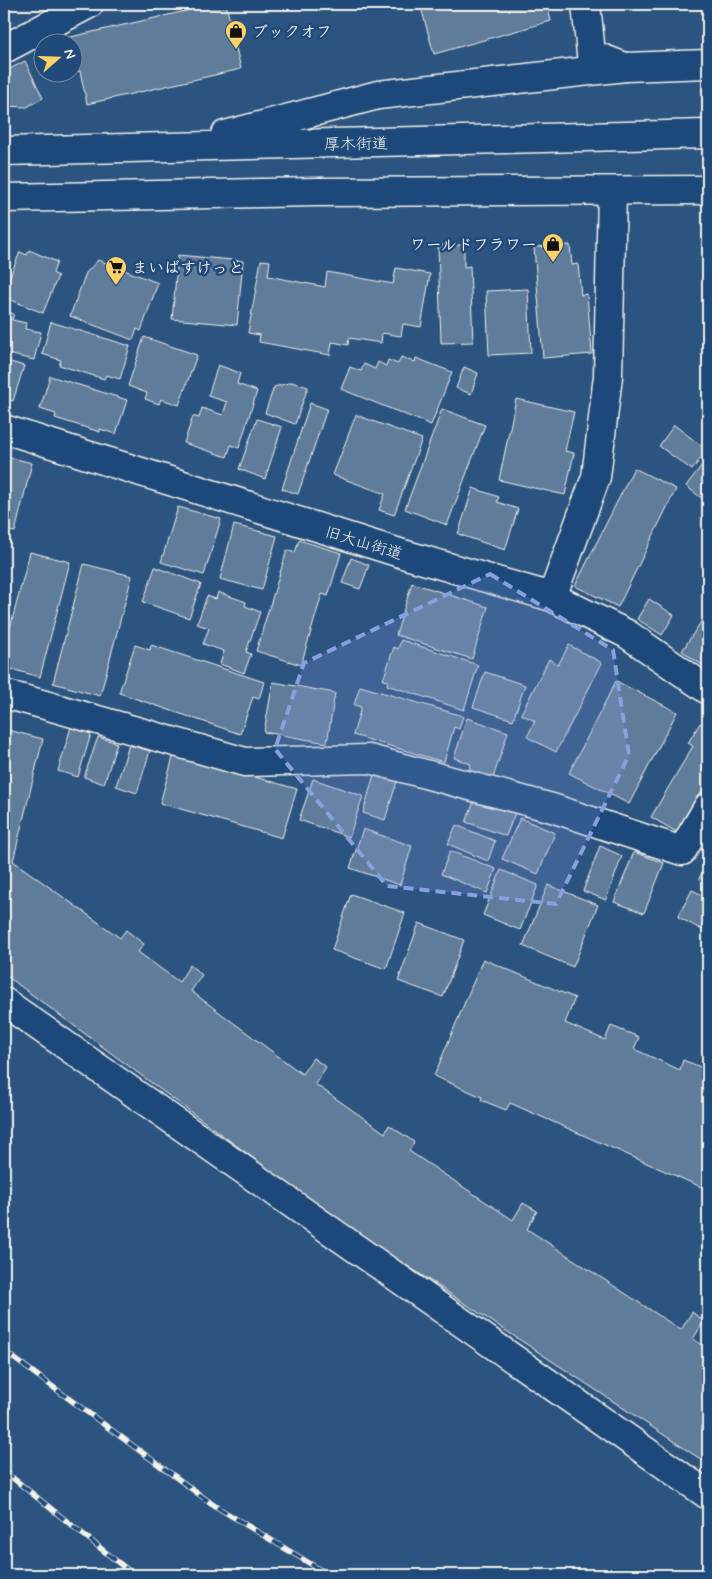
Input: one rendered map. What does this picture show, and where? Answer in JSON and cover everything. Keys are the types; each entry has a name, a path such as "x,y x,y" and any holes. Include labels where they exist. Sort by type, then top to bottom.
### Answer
{"main road":[{"path":"4,48 89,4"},
{"path":"586,4 591,54 625,67"},
{"path":"180,147 378,95 625,67 708,64"},
{"name":"厚木街道","path":"4,151 708,134"},
{"path":"4,198 325,192 708,190"},
{"path":"552,597 596,477 608,376 612,191"},
{"name":"旧大山街道","path":"4,429 178,484 552,597 627,634 708,690"},
{"path":"4,694 38,702 245,762 369,759 552,808 682,851 708,807"},
{"path":"4,1002 708,1494"}],"highlighted area":[{"path":"490,574 613,650 629,755 556,904 387,886 275,749 304,663"}],"building":[{"path":"217,4 226,4 241,69 87,104 82,80 82,34"},
{"path":"420,4 547,4 551,21 434,54"},
{"path":"25,61 32,75 32,82 35,82 43,98 27,107 4,106 4,72"},
{"path":"438,245 464,245 464,267 470,266 473,342 441,343"},
{"path":"570,245 572,265 578,264 581,295 587,294 592,354 543,358 534,247"},
{"path":"29,250 57,262 53,273 58,276 43,313 4,297 4,291 20,252 27,255"},
{"path":"178,255 243,261 237,325 172,319"},
{"path":"98,260 158,283 141,331 137,329 133,340 70,316 86,273"},
{"path":"261,260 270,261 268,276 325,287 327,272 393,284 396,268 430,274 421,327 403,324 401,336 382,333 381,343 349,338 348,345 332,342 330,355 259,342 260,335 248,333"},
{"path":"528,289 531,353 489,355 486,291"},
{"path":"4,311 14,314 12,320 26,323 25,329 41,332 34,360 4,353"},
{"path":"51,322 130,346 120,379 106,375 104,379 59,365 61,360 42,354"},
{"path":"144,337 197,355 179,405 161,399 159,404 145,399 147,393 128,386"},
{"path":"401,357 415,362 416,358 452,372 431,425 341,389 350,367 361,371 364,364 375,369 378,362 386,366 388,360 398,364"},
{"path":"4,360 24,366 13,401 4,398"},
{"path":"218,365 240,373 237,384 257,391 239,448 231,445 227,457 184,443 193,416 199,418 202,408 223,415 227,402 208,396"},
{"path":"464,367 478,373 471,394 456,388"},
{"path":"50,376 127,400 116,434 100,429 100,432 55,418 56,414 40,409"},
{"path":"292,382 308,387 295,424 265,413 274,387"},
{"path":"516,399 574,412 565,451 574,453 565,495 499,480"},
{"path":"310,403 327,409 298,494 282,489"},
{"path":"442,409 485,425 447,525 405,509"},
{"path":"356,415 422,439 394,515 379,510 385,494 333,475"},
{"path":"257,419 282,427 265,479 239,469"},
{"path":"674,425 707,450 692,470 659,446"},
{"path":"4,456 32,463 15,532 4,530"},
{"path":"708,457 708,494 704,500 686,486"},
{"path":"634,468 676,489 618,607 575,586"},
{"path":"473,488 499,497 497,502 518,509 505,550 458,534"},
{"path":"178,507 221,519 204,575 161,562"},
{"path":"234,525 277,536 262,590 220,579"},
{"path":"299,540 341,553 328,596 322,594 301,665 256,651 287,550 295,553"},
{"path":"30,552 70,562 40,677 4,667 4,651"},
{"path":"351,558 369,565 360,589 342,583"},
{"path":"84,564 132,576 100,696 53,683"},
{"path":"155,567 201,584 189,618 143,602"},
{"path":"412,583 488,607 472,659 396,635"},
{"path":"218,592 246,602 245,606 260,612 246,652 251,654 244,673 220,664 224,651 203,644 209,628 197,624 207,596 216,599"},
{"path":"649,599 674,615 662,635 637,619"},
{"path":"708,611 708,669 682,651"},
{"path":"401,640 478,665 464,710 387,685 388,681 383,680 394,647 398,649"},
{"path":"135,645 150,650 151,645 264,682 259,699 253,697 240,734 119,693"},
{"path":"569,645 602,663 556,752 527,737 535,721 521,714 549,659 558,665"},
{"path":"485,672 525,685 513,720 473,707"},
{"path":"616,681 677,712 629,804 569,773"},
{"path":"273,682 335,693 327,743 264,732"},
{"path":"360,686 463,716 459,729 454,727 444,762 353,735 361,707 354,705"},
{"path":"467,718 508,732 493,778 469,770 471,764 454,758"},
{"path":"700,723 708,728 708,782 678,833 651,817 693,746 688,743"},
{"path":"71,727 91,734 78,777 58,771"},
{"path":"4,729 43,739 13,861 120,938 126,930 144,944 138,952 179,982 190,965 202,975 191,991 302,1074 313,1058 326,1067 315,1084 385,1133 389,1125 414,1142 409,1151 513,1220 523,1203 537,1211 527,1229 681,1330 692,1312 704,1321 693,1339 708,1349 708,1464 329,1214 4,974"},
{"path":"98,737 117,743 104,784 84,777"},
{"path":"129,745 150,751 137,793 116,786"},
{"path":"174,754 297,789 282,838 160,803"},
{"path":"375,771 398,778 385,820 363,813"},
{"path":"313,779 363,796 349,837 299,820"},
{"path":"475,799 515,813 506,836 466,822"},
{"path":"520,818 555,833 538,874 502,859"},
{"path":"456,825 495,841 488,861 448,844"},
{"path":"363,829 412,846 400,885 350,868"},
{"path":"600,846 622,856 606,900 583,891"},
{"path":"450,851 496,869 487,893 441,874"},
{"path":"634,852 664,863 644,913 614,902"},
{"path":"708,864 708,884 699,878"},
{"path":"501,870 538,885 520,930 483,915"},
{"path":"548,885 598,905 573,967 523,946"},
{"path":"692,890 708,898 708,933 678,917"},
{"path":"351,894 405,913 386,969 332,950"},
{"path":"419,923 464,940 443,997 398,981"},
{"path":"483,959 575,998 565,1023 605,1040 611,1026 639,1037 634,1049 680,1070 683,1060 708,1070 708,1190 510,1103 506,1110 481,1100 482,1097 434,1076"}],"railway":[{"path":"4,1351 215,1506 329,1575"},
{"path":"4,1471 134,1575"}],"place":[{"name":"ブックオフ","path":"236,50"},
{"name":"ワールドフラワー","path":"553,263"},
{"name":"まいばすけっと","path":"116,286"}]}
